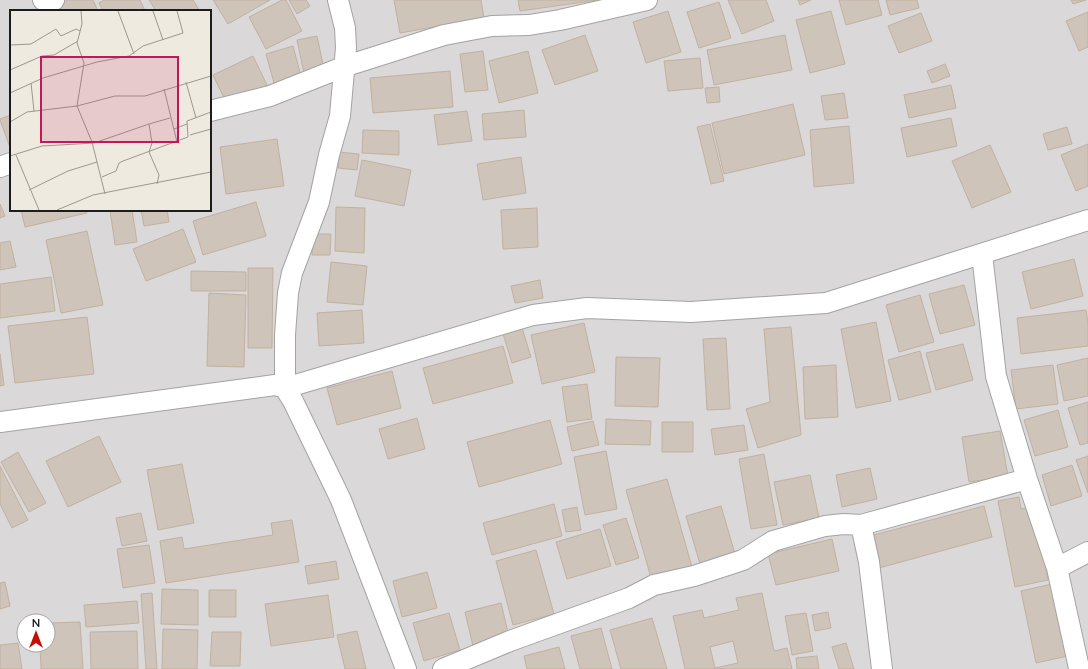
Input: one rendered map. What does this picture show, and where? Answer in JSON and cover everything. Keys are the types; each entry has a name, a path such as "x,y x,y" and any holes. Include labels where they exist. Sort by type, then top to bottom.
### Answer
{"street":[{"path":"44,0 50,2 54,0"},
{"path":"338,0 346,28 346,48 343,68 340,116 319,202 292,273 288,293 285,335 285,388 293,401 340,500 406,669"},
{"path":"211,111 270,96 343,68 444,35 492,26 529,25 560,20 647,0"},
{"path":"0,167 10,163"},
{"path":"0,422 275,385 285,388 532,315 587,308 691,312 826,303 1088,220"},
{"path":"982,254 996,376 1027,479 1057,568 1081,667"},
{"path":"443,669 510,641 629,598 654,585 694,576 743,560 773,541 825,526 844,524 861,525 1027,479"},
{"path":"861,525 869,562 882,669"},
{"path":"1057,568 1088,552"}],"shaded area":[{"path":"0,0 1088,0 1088,669 0,669"}],"building":[{"path":"68,0 93,0 98,10 57,10 55,6"},
{"path":"104,0 140,0 145,10 102,10 99,3"},
{"path":"149,0 193,0 199,10 155,10"},
{"path":"213,0 270,0 228,24"},
{"path":"282,0 286,0 302,31 266,49 249,17"},
{"path":"289,0 306,0 310,6 297,14"},
{"path":"394,0 481,0 484,18 400,33"},
{"path":"518,0 598,0 520,11"},
{"path":"728,0 766,0 774,21 742,34"},
{"path":"798,0 811,0 800,5"},
{"path":"839,0 878,0 882,15 846,25"},
{"path":"886,0 917,0 919,8 890,15"},
{"path":"1071,0 1086,0 1073,4"},
{"path":"719,2 731,38 699,48 687,12"},
{"path":"668,11 681,52 646,63 633,22"},
{"path":"831,11 845,64 810,73 796,20"},
{"path":"1088,12 1088,47 1079,51 1066,21"},
{"path":"921,13 932,41 899,53 888,26"},
{"path":"585,35 598,71 555,85 542,50"},
{"path":"785,35 792,70 714,85 707,50"},
{"path":"317,36 325,74 305,78 297,40"},
{"path":"293,46 301,76 274,83 266,54"},
{"path":"483,51 488,90 465,92 460,54"},
{"path":"528,51 538,93 499,103 489,61"},
{"path":"253,56 267,85 227,104 213,75"},
{"path":"700,58 703,88 668,91 664,61"},
{"path":"945,64 950,76 932,83 927,71"},
{"path":"450,71 453,107 373,113 370,78"},
{"path":"951,85 956,108 909,118 904,95"},
{"path":"719,87 720,102 707,103 705,88"},
{"path":"844,93 848,118 825,120 821,96"},
{"path":"793,104 805,155 724,174 712,123"},
{"path":"524,110 526,137 484,140 482,114"},
{"path":"467,111 472,141 438,145 434,115"},
{"path":"10,115 10,147 0,120"},
{"path":"951,118 957,146 907,157 901,128"},
{"path":"710,124 724,181 711,184 697,127"},
{"path":"849,126 854,183 814,187 810,130"},
{"path":"1067,127 1072,144 1048,150 1043,134"},
{"path":"363,130 399,131 399,155 362,153"},
{"path":"277,139 284,186 226,194 220,147"},
{"path":"1088,144 1088,186 1076,191 1061,155"},
{"path":"990,145 1011,192 972,208 952,161"},
{"path":"339,152 359,154 357,170 338,168"},
{"path":"521,157 526,193 483,200 477,164"},
{"path":"362,160 411,170 404,206 355,196"},
{"path":"256,202 266,236 203,255 193,221"},
{"path":"0,204 5,216 0,218"},
{"path":"336,207 365,208 364,253 335,251"},
{"path":"537,208 538,247 503,249 501,210"},
{"path":"21,211 86,211 87,213 25,227"},
{"path":"110,211 132,211 137,242 115,245"},
{"path":"141,211 167,211 169,222 144,226"},
{"path":"183,229 196,262 146,281 133,249"},
{"path":"87,231 103,305 61,313 46,240"},
{"path":"313,234 331,234 330,255 312,255"},
{"path":"10,241 16,267 0,270 0,243"},
{"path":"1074,259 1083,296 1031,309 1022,272"},
{"path":"331,262 367,266 363,305 327,302"},
{"path":"248,268 273,268 272,348 248,348"},
{"path":"191,271 246,272 246,291 191,291"},
{"path":"51,277 55,311 0,318 0,284"},
{"path":"540,280 543,298 515,303 511,286"},
{"path":"964,285 975,325 940,334 929,294"},
{"path":"209,293 246,295 244,367 207,366"},
{"path":"920,295 934,342 899,352 886,305"},
{"path":"362,310 364,343 319,346 317,313"},
{"path":"1086,310 1088,323 1088,346 1021,354 1017,318"},
{"path":"87,317 94,374 15,383 8,326"},
{"path":"876,322 891,401 856,408 841,329"},
{"path":"584,323 595,372 542,384 531,335"},
{"path":"791,327 801,435 758,448 746,409 770,402 764,329"},
{"path":"522,328 531,357 512,363 503,334"},
{"path":"726,338 730,409 707,410 703,339"},
{"path":"963,344 973,380 936,390 926,353"},
{"path":"503,346 513,383 433,404 423,368"},
{"path":"920,351 931,392 899,400 888,360"},
{"path":"0,354 4,385 0,386"},
{"path":"616,357 660,358 658,407 615,406"},
{"path":"1088,358 1088,396 1064,401 1057,365"},
{"path":"836,365 838,417 805,419 803,367"},
{"path":"1053,365 1058,404 1016,409 1011,370"},
{"path":"392,371 401,408 337,425 327,388"},
{"path":"587,384 592,419 567,422 562,387"},
{"path":"1088,402 1088,443 1080,445 1068,408"},
{"path":"1058,410 1068,447 1035,456 1024,420"},
{"path":"417,418 425,449 388,459 379,429"},
{"path":"606,419 651,421 650,445 605,444"},
{"path":"550,420 562,464 479,487 467,442"},
{"path":"593,421 599,445 572,451 567,427"},
{"path":"662,422 693,422 693,452 662,452"},
{"path":"744,425 748,450 715,455 711,429"},
{"path":"1000,431 1008,476 969,482 962,437"},
{"path":"99,436 121,482 68,507 46,461"},
{"path":"606,451 617,509 585,515 574,457"},
{"path":"18,452 46,503 29,512 1,462"},
{"path":"764,454 777,525 751,529 739,459"},
{"path":"1088,456 1088,493 1076,460"},
{"path":"182,464 194,523 158,530 147,470"},
{"path":"1072,465 1082,496 1051,506 1042,475"},
{"path":"0,466 28,520 12,528 0,504"},
{"path":"870,468 877,499 842,507 836,475"},
{"path":"810,475 819,518 783,525 774,482"},
{"path":"667,479 692,567 651,578 626,490"},
{"path":"1019,497 1021,509 1034,506 1048,580 1015,587 998,501"},
{"path":"554,504 562,536 492,555 483,523"},
{"path":"721,506 735,554 700,564 686,516"},
{"path":"984,506 992,537 879,568 870,536"},
{"path":"577,507 581,530 566,532 562,510"},
{"path":"141,513 147,541 122,546 116,518"},
{"path":"626,518 639,558 616,565 603,525"},
{"path":"292,520 299,562 166,583 160,541 182,537 184,549 273,535 271,523"},
{"path":"600,529 611,566 567,579 556,542"},
{"path":"832,539 839,571 776,585 768,554"},
{"path":"149,545 155,583 123,588 117,549"},
{"path":"536,550 554,614 513,625 496,561"},
{"path":"336,561 339,579 308,584 305,566"},
{"path":"427,572 437,608 402,617 393,581"},
{"path":"5,582 10,606 0,609 0,583"},
{"path":"1052,584 1068,656 1036,663 1021,591"},
{"path":"162,589 198,590 198,625 161,624"},
{"path":"209,590 236,590 236,617 209,617"},
{"path":"152,593 157,669 146,669 141,594"},
{"path":"762,593 774,651 787,648 792,669 685,669 673,616 702,610 704,618 739,610 736,598","holes":["733,641 738,663 715,668 710,647"]},
{"path":"328,595 334,637 271,646 265,604"},
{"path":"137,601 139,623 86,627 84,605"},
{"path":"501,603 509,637 473,646 465,612"},
{"path":"828,612 831,628 815,631 812,615"},
{"path":"449,613 460,650 424,661 413,623"},
{"path":"806,613 813,651 792,655 785,616"},
{"path":"652,618 667,669 621,669 610,630"},
{"path":"80,622 83,669 41,669 40,653 56,653 56,623"},
{"path":"601,628 612,669 580,669 571,636"},
{"path":"163,629 198,630 197,669 162,669"},
{"path":"137,631 138,669 91,669 90,632"},
{"path":"357,631 366,669 345,669 337,635"},
{"path":"212,632 241,632 240,666 210,666"},
{"path":"16,643 16,653 20,653 22,669 0,669 0,645"},
{"path":"846,643 854,669 839,669 832,647"},
{"path":"559,647 565,669 527,669 524,656"},
{"path":"817,656 819,669 797,669 796,658"}]}
